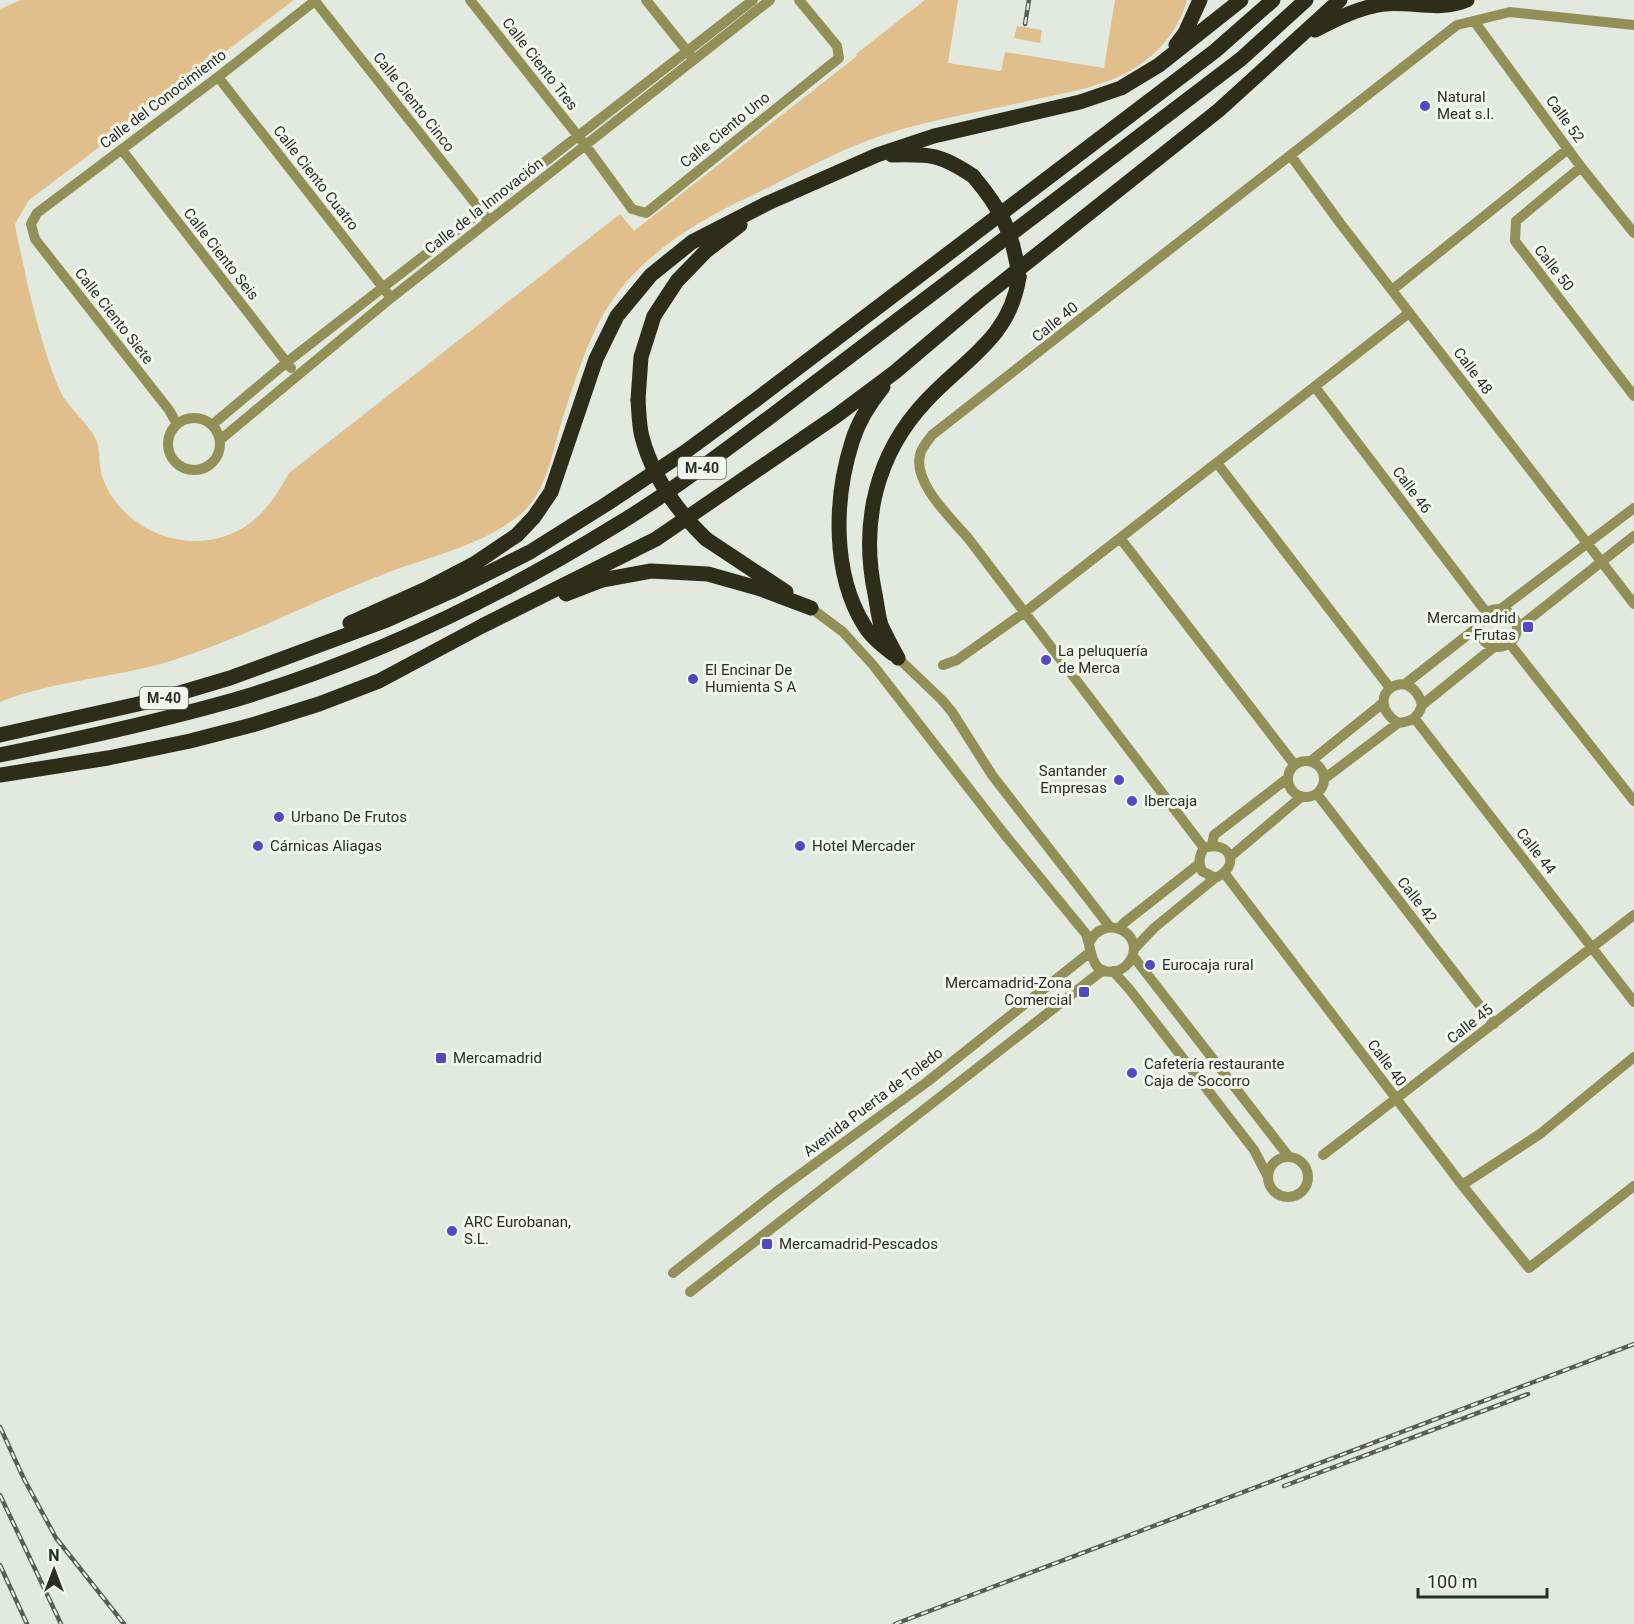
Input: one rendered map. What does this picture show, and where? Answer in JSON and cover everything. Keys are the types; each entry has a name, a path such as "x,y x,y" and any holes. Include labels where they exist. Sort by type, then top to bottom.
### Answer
{"highway":[{"path":"1159,64 1185,33 1200,0"},
{"path":"230,678 284,651 428,588 474,564 517,535 534,517 551,492 596,359 617,316 651,275 692,242 768,203 877,155 934,136 1080,102 1121,88 1159,64 1241,0"},
{"name":"M-40","path":"0,735 156,700 230,678 387,620 530,552 685,452 757,399 1215,51 1273,0"},
{"name":"M-40","path":"0,755 162,720 236,699 330,667 463,610 559,558 629,517 697,471 770,417 1240,59 1306,0"},
{"path":"0,775 108,758 252,725 319,704 379,681 482,626 656,539 836,416 895,372 980,300 1219,110 1340,0"},
{"path":"1294,42 1343,15 1384,4 1437,6 1458,4 1467,0"},
{"path":"877,155 928,154 953,162 973,176 993,200 1006,223 1016,255 1019,277 1016,298 1003,325 903,427 881,470 869,526 872,579 881,625 898,658"},
{"path":"768,203 706,251 677,281 654,316 641,357 638,400 642,436 657,479 683,517 706,539 811,609"},
{"path":"895,372 869,405 852,442 838,520 842,561 850,595 864,626 898,658"},
{"path":"482,626 602,580 651,571 708,573 761,589 811,609"},
{"path":"0,727 96,714"}],"street":[{"name":"Calle Ciento Tres","path":"470,0 582,141"},
{"path":"646,0 691,56"},
{"name":"Calle de la Innovación","path":"691,56 753,0"},
{"name":"Calle de la Innovación","path":"220,440 298,376 387,293 482,212 582,141 691,56 770,0"},
{"name":"Calle Ciento Uno","path":"582,141 632,209 646,213 839,58 837,46 799,0"},
{"name":"Calle del Conocimiento","path":"31,224 37,213 316,1"},
{"name":"Calle Ciento Cinco","path":"316,1 489,221"},
{"name":"Calle 40","path":"1208,846 930,492 918,471 920,453 932,435 1457,25 1510,12 1634,25"},
{"name":"Calle 52","path":"1474,21 1581,167 1634,233"},
{"name":"Calle Ciento Cuatro","path":"218,77 387,293"},
{"name":"Calle de la Innovación","path":"212,425 286,362 489,221 582,141"},
{"path":"1392,290 1568,149"},
{"name":"Calle Ciento Seis","path":"122,150 298,376"},
{"name":"Calle 48","path":"1291,156 1340,223 1634,604"},
{"name":"Calle 50","path":"1581,167 1516,220 1515,241 1634,396"},
{"name":"Calle Ciento Siete","path":"31,224 35,239 169,410 177,424"},
{"path":"944,665 957,660 1024,612 1409,313"},
{"name":"Calle 46","path":"1315,387 1486,612"},
{"path":"195,417 212,425 220,440 217,458 203,469 185,469 177,464 168,449 168,440 177,424 195,417"},
{"path":"1216,463 1390,688"},
{"path":"1494,647 1481,636 1480,618 1486,612 1494,608 1502,608 1634,508"},
{"path":"1518,628 1634,536"},
{"path":"1120,538 1294,764"},
{"path":"1324,779 1398,723 1408,722 1415,718 1422,705 1494,647 1510,644 1516,637 1518,628 1515,619 1502,608"},
{"path":"811,609 843,632 873,665 1005,835 1086,934 1094,963 1108,971 1136,997 1254,1150 1273,1190 1284,1197 1297,1195 1303,1191 1307,1185 1308,1172 1301,1162 1289,1157 1133,952 1132,940 1126,932 1115,927 992,775 952,712 898,658"},
{"path":"1405,684 1479,626"},
{"path":"1510,644 1634,801"},
{"path":"1398,723 1389,717 1383,703 1384,695 1390,688 1397,684 1405,684 1414,688 1422,705"},
{"path":"1301,797 1289,786 1288,778 1294,764 1311,761 1383,703"},
{"name":"Calle 44","path":"1415,718 1634,1002"},
{"path":"1230,857 1301,797 1317,794 1324,779 1322,770 1311,761"},
{"path":"1220,876 1202,871 1199,864 1200,855 1214,835 1288,778"},
{"name":"Calle 42","path":"1317,794 1494,1023"},
{"path":"690,1292 1108,971 1120,970 1129,963 1133,952 1154,928 1220,876 1229,866 1230,857 1225,850 1208,846"},
{"path":"1089,948 1099,930 1115,927 1125,922 1199,864"},
{"name":"Calle 40","path":"1220,876 1529,1268 1634,1186"},
{"name":"Calle 45","path":"1323,1155 1634,915"},
{"name":"Avenida Puerta de Toledo","path":"673,1273 780,1190 927,1082 1089,948"},
{"path":"1462,1185 1540,1134 1634,1057"},
{"path":"1268,1177 1269,1171 1277,1161 1289,1157"}],"shaded area":[{"path":"21,0 294,0 29,200 15,224 30,296 50,364 63,397 95,436 101,474 110,494 120,507 146,528 161,535 193,541 223,537 247,525 266,508 289,473 620,214 634,231 925,0 958,0 948,63 1001,71 1005,52 1104,68 1115,0 1187,0 1174,30 1167,39 1144,62 1124,74 1087,88 929,122 866,141 730,206 665,246 627,281 598,324 577,374 551,461 537,495 522,513 492,533 458,548 361,583 226,641 171,661 42,689 0,702 0,9"},
{"path":"1017,26 1042,30 1040,43 1014,38"}],"railway":[{"path":"1025,24 1029,0"},
{"path":"895,1624 1634,1344"},
{"path":"1284,1486 1528,1394"},
{"path":"0,1427 24,1479 56,1538 124,1624"},
{"path":"0,1495 61,1624"},
{"path":"0,1565 27,1624"}],"place":[{"name":"Natural Meat s.l.","path":"1425,106"},
{"name":"Mercamadrid - Frutas","path":"1528,627"},
{"name":"La peluquería de Merca","path":"1046,660"},
{"name":"El Encinar De Humienta S A","path":"693,679"},
{"name":"Santander Empresas","path":"1119,780"},
{"name":"Ibercaja","path":"1132,801"},
{"name":"Urbano De Frutos","path":"279,817"},
{"name":"Cárnicas Aliagas","path":"258,846"},
{"name":"Hotel Mercader","path":"800,846"},
{"name":"Eurocaja rural","path":"1150,965"},
{"name":"Mercamadrid-Zona Comercial","path":"1084,992"},
{"name":"Mercamadrid","path":"441,1058"},
{"name":"Cafetería restaurante Caja de Socorro","path":"1132,1073"},
{"name":"ARC Eurobanan, S.L.","path":"452,1231"},
{"name":"Mercamadrid-Pescados","path":"767,1244"}]}
